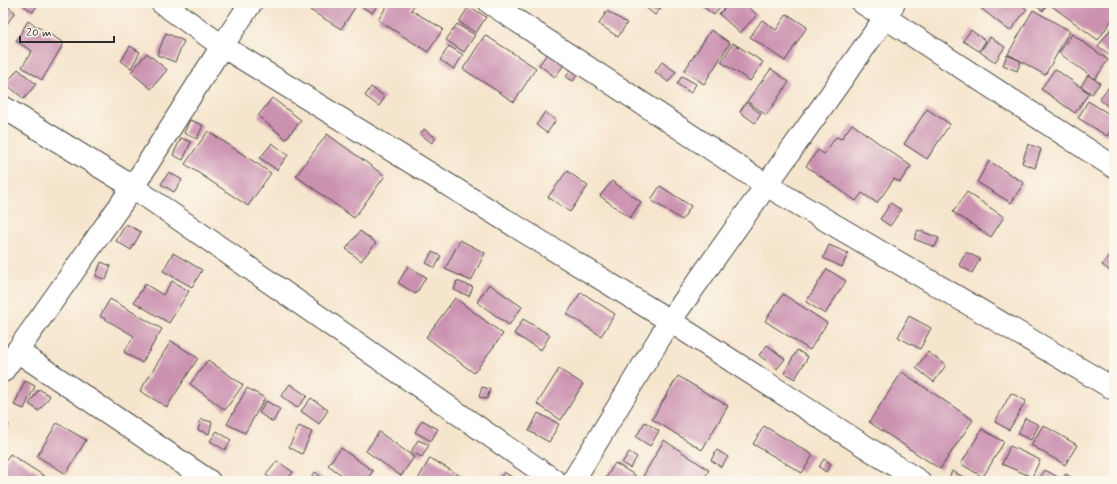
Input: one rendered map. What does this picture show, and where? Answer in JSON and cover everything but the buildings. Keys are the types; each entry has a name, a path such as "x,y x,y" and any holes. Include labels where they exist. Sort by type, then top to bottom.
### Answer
{"street":[{"path":"162,3 222,46 670,321 919,481"},
{"path":"3,371 133,187 251,3"},
{"path":"490,3 766,185 1114,388"},
{"path":"863,3 890,10 1114,167"},
{"path":"573,481 670,321 890,10"},
{"path":"3,107 133,187 555,481"},
{"path":"17,350 209,481"}]}
